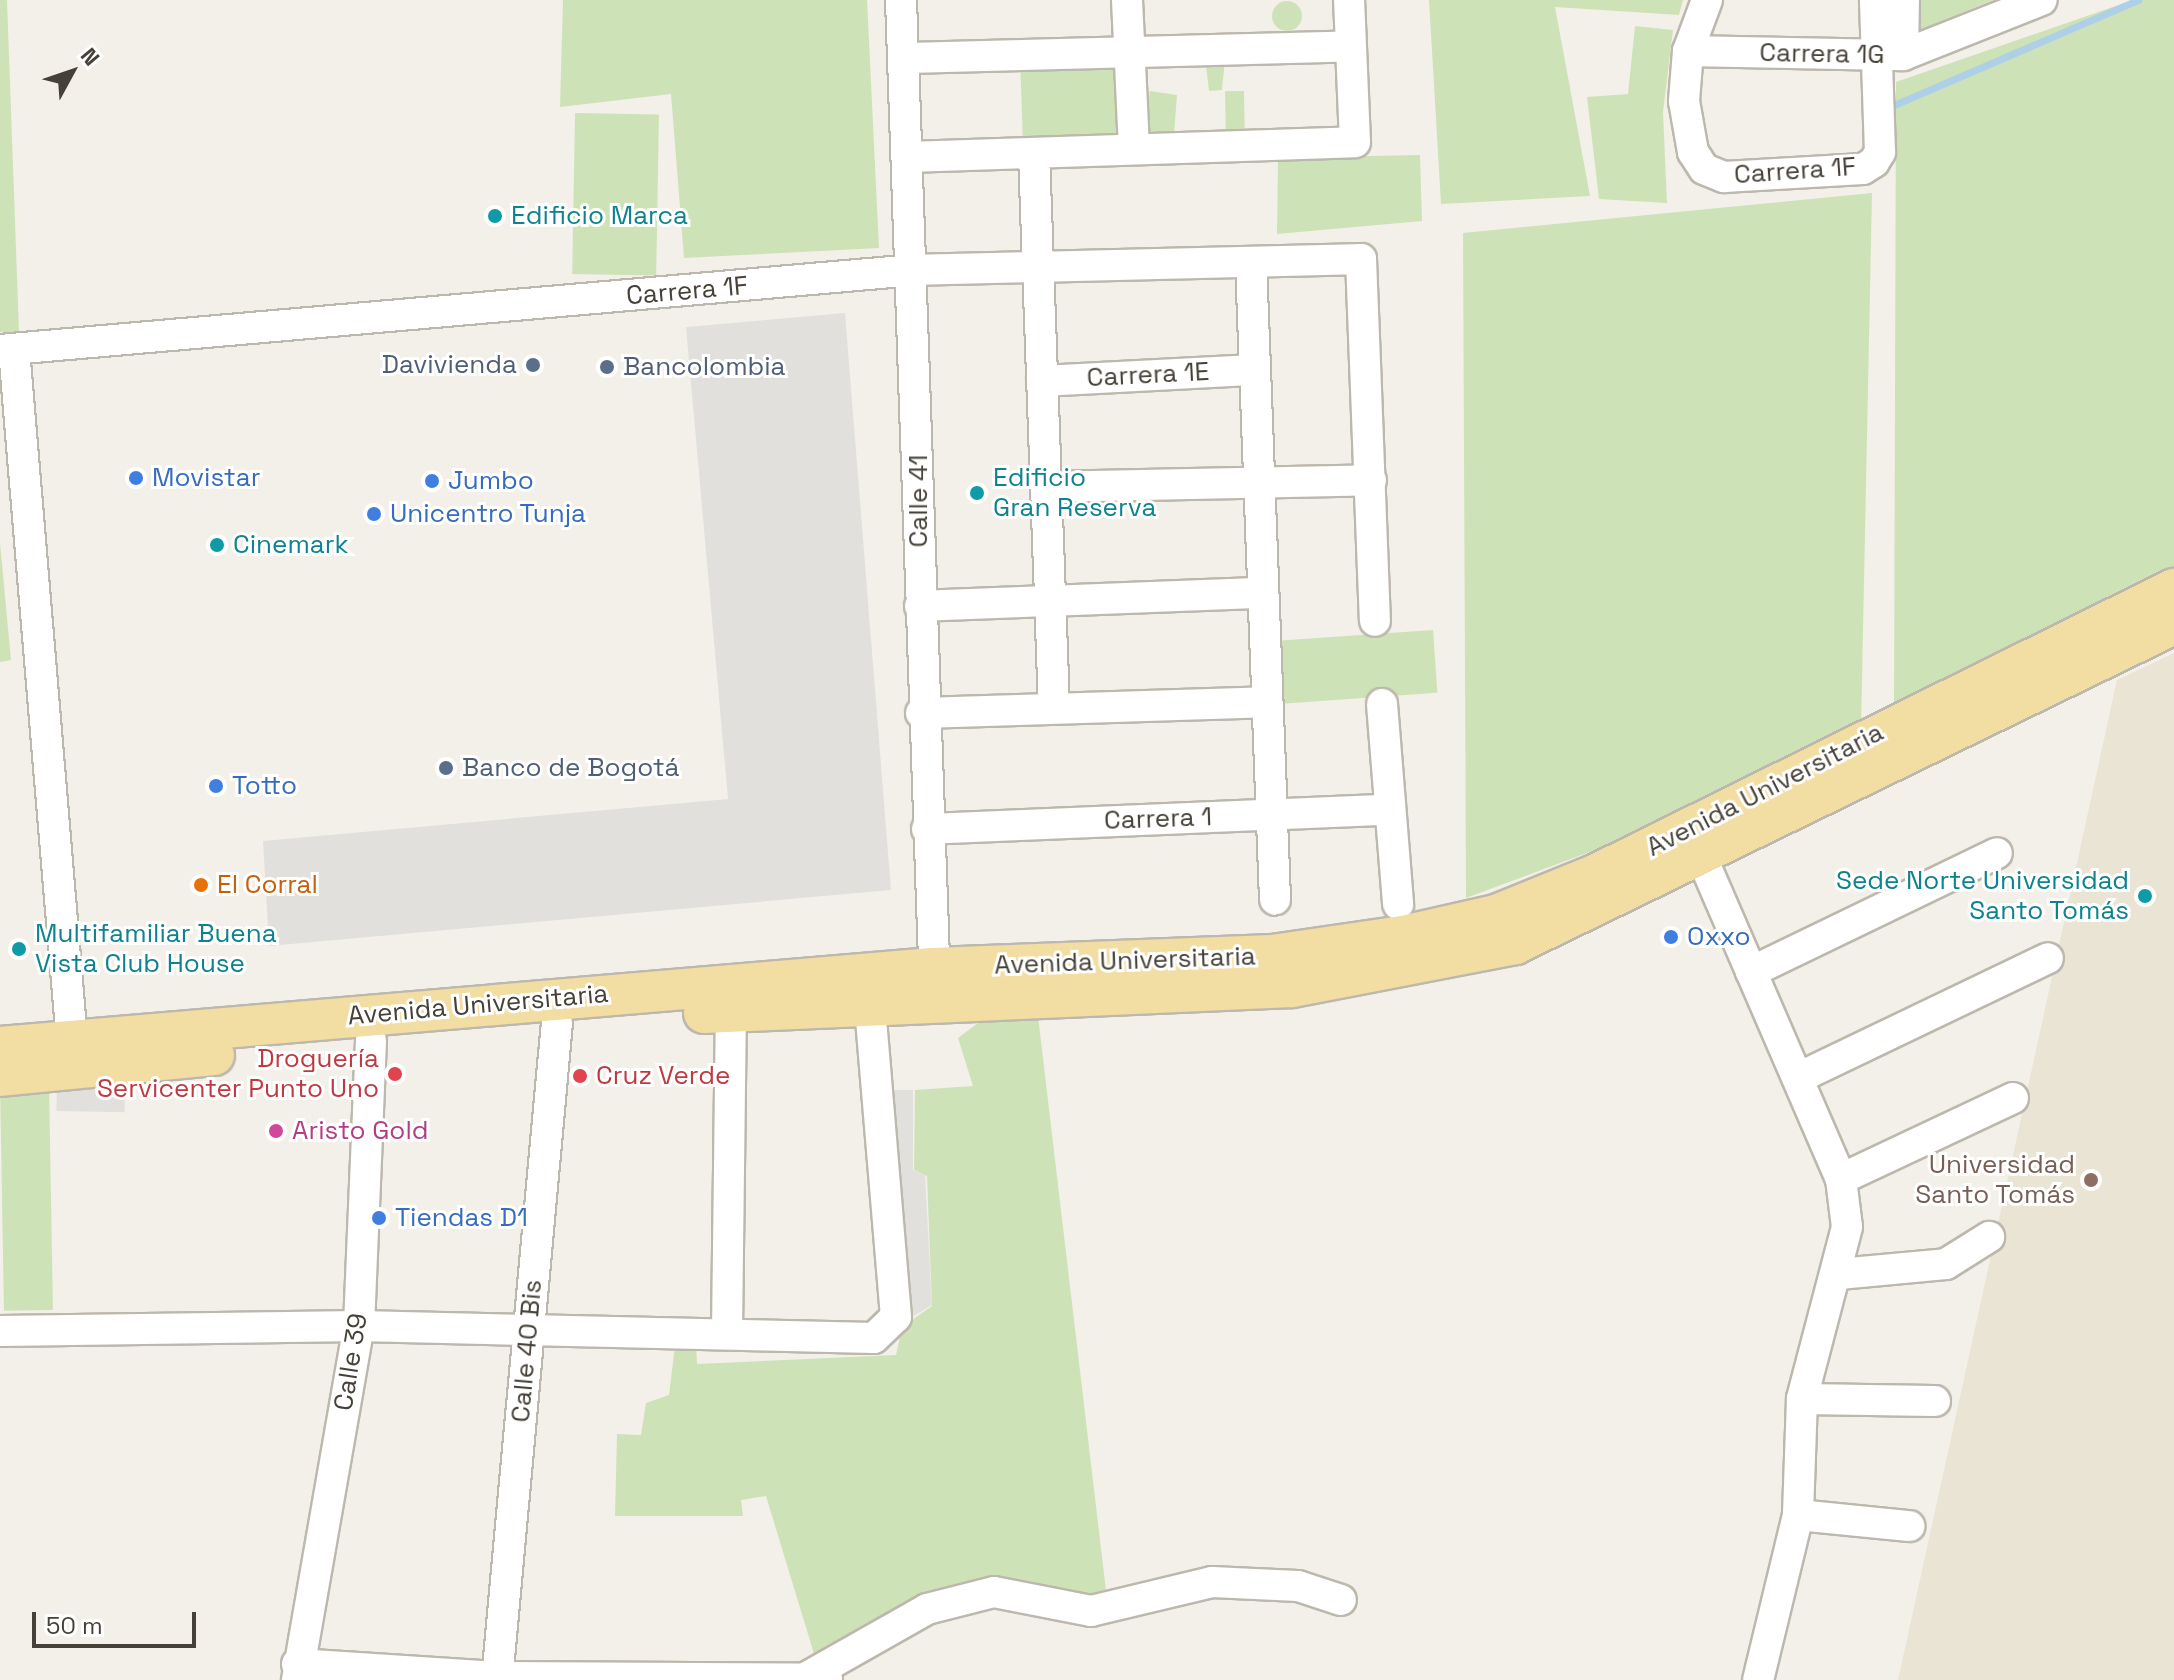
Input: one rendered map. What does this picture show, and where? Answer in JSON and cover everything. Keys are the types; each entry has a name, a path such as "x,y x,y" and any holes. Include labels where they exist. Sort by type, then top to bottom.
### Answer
{"main road":[{"name":"Avenida Universitaria","path":"0,1047 934,985 1272,955 1496,915 1597,874 2174,589"},
{"name":"Avenida Universitaria","path":"0,1076 557,1022 870,1006 934,985 1292,987 1407,969 1515,944 1702,858 2174,624"}],"street":[{"name":"Calle 41","path":"901,0 914,270 921,713 934,985"},
{"path":"1127,0 1134,146"},
{"path":"908,157 1034,154 1134,146 1355,142 1349,0"},
{"path":"1688,51 1707,0"},
{"path":"1875,0 1888,56"},
{"path":"1888,56 1904,0"},
{"name":"Carrera 1G","path":"1688,51 1888,56 2042,0"},
{"path":"904,58 1129,48 1350,46"},
{"name":"Carrera 1F","path":"1688,51 1684,101 1693,152 1704,169 1724,177 1863,169 1880,152 1888,56"},
{"path":"1034,154 1054,708"},
{"name":"Carrera 1F","path":"7,350 914,270 1361,259 1371,480"},
{"path":"1251,263 1261,481 1261,593 1275,900"},
{"path":"7,350 72,1040"},
{"name":"Carrera 1E","path":"1042,381 1254,370"},
{"path":"1047,487 1371,480 1375,621"},
{"path":"920,606 1048,597 1261,593"},
{"path":"921,713 1267,702"},
{"path":"1382,704 1398,904"},
{"name":"Carrera 1","path":"927,829 1389,810"},
{"path":"1751,972 1997,853"},
{"path":"1702,858 1841,1179 1847,1227 1839,1274 1802,1399 1798,1515 1758,1680"},
{"path":"1798,1078 2048,958"},
{"path":"0,1331 359,1326 529,1333 727,1332 874,1338 891,1329 896,1317 870,1006"},
{"path":"727,1332 731,1011"},
{"name":"Calle 40 Bis","path":"497,1678 557,1022"},
{"name":"Calle 39","path":"297,1672 359,1326 371,1040"},
{"path":"1841,1179 2013,1098"},
{"path":"1839,1274 1946,1264 1989,1237"},
{"path":"1802,1399 1935,1401"},
{"path":"1798,1515 1909,1526"},
{"path":"297,1672 497,1678 821,1678 927,1609 994,1592 1091,1611 1212,1582 1298,1586 1341,1600"}],"shaded area":[{"path":"845,313 891,890 269,946 263,841 728,799 686,327"},
{"name":"Universidad Santo Tomás","path":"2174,653 2174,1680 1898,1680 2117,680"},
{"path":"57,1081 125,1082 124,1112 56,1111"},
{"path":"880,1090 913,1090 913,1170 925,1175 932,1305 900,1324"}],"green space":[{"path":"0,0 7,0 19,332 0,332"},
{"path":"563,0 867,0 879,248 684,258 671,94 560,107"},
{"path":"1429,0 1683,0 1679,15 1555,7 1590,196 1441,204"},
{"path":"1894,0 1993,0 1893,41"},
{"path":"2133,0 2174,0 2174,568 1894,705 1896,82"},
{"path":"1287,1 1298,5 1302,16 1298,27 1287,31 1276,27 1272,16 1276,5"},
{"path":"1635,26 1673,30 1663,112 1667,203 1599,199 1587,97 1628,94"},
{"path":"1118,56 1121,140 1023,143 1020,59"},
{"path":"1205,57 1225,59 1222,90 1209,91"},
{"path":"1150,91 1177,95 1174,134 1144,132"},
{"path":"1225,91 1244,91 1245,140 1226,140"},
{"path":"575,113 659,114 656,275 572,274"},
{"path":"1420,155 1422,221 1277,234 1278,158"},
{"path":"1872,193 1861,729 1635,835 1466,898 1463,233"},
{"path":"0,543 11,660 0,662"},
{"path":"1433,630 1437,693 1275,704 1270,641"},
{"path":"1038,1016 1107,1599 1017,1588 818,1667 766,1496 741,1500 743,1516 615,1516 617,1434 641,1435 646,1403 669,1395 675,1346 696,1343 697,1364 896,1355 902,1327 932,1306 927,1176 914,1170 915,1090 973,1086 958,1038 986,1017"},
{"path":"49,1084 53,1310 4,1311 0,1085"}],"waterway":[{"path":"1894,105 2138,0"}],"place":[{"name":"Edificio Marca","path":"495,216"},
{"name":"Davivienda","path":"533,365"},
{"name":"Bancolombia","path":"607,367"},
{"name":"Movistar","path":"136,478"},
{"name":"Jumbo","path":"432,481"},
{"name":"Edificio Gran Reserva","path":"977,493"},
{"name":"Unicentro Tunja","path":"374,514"},
{"name":"Cinemark","path":"217,545"},
{"name":"Banco de Bogotá","path":"446,768"},
{"name":"Totto","path":"216,786"},
{"name":"El Corral","path":"201,885"},
{"name":"Sede Norte Universidad Santo Tomás","path":"2145,896"},
{"name":"Oxxo","path":"1671,937"},
{"name":"Multifamiliar Buena Vista Club House","path":"19,949"},
{"name":"Droguería Servicenter Punto Uno","path":"395,1074"},
{"name":"Cruz Verde","path":"580,1076"},
{"name":"Aristo Gold","path":"276,1131"},
{"name":"Universidad Santo Tomás","path":"2091,1180"},
{"name":"Tiendas D1","path":"379,1218"}]}
